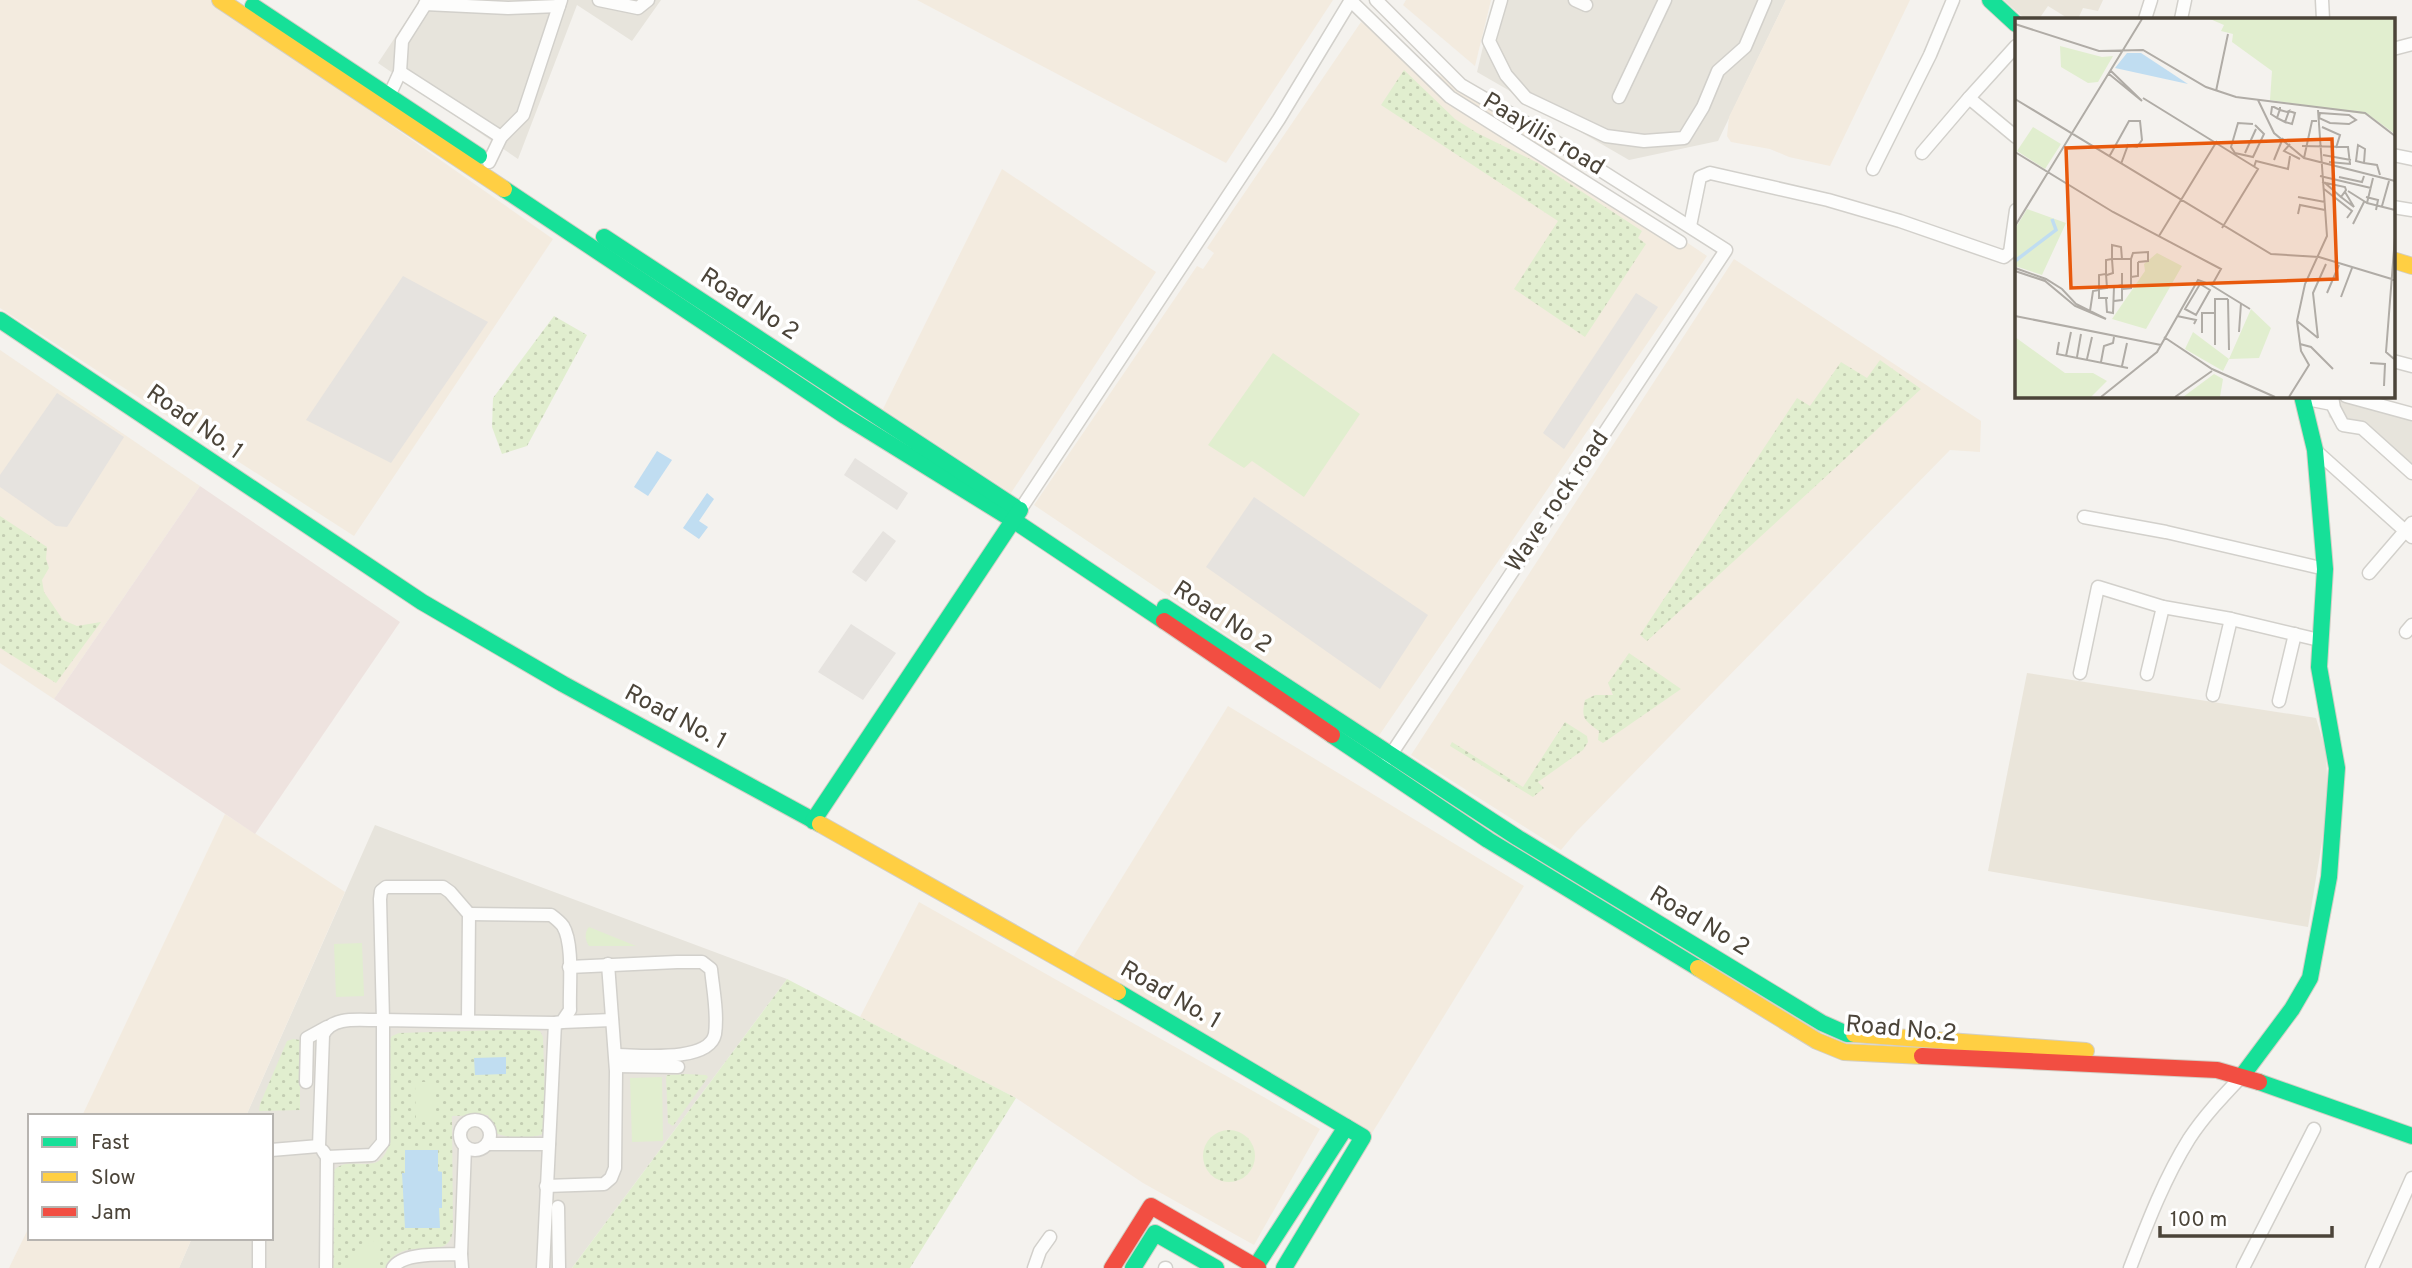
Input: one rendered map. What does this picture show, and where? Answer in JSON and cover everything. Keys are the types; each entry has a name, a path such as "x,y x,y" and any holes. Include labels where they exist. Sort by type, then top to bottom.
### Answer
{"street":[{"name":"Road No 2","path":"220,0 845,416 1016,515"},
{"name":"Road No 2","path":"243,0 1016,515 1093,575 1387,761 1822,1023 1847,1034 2217,1059 2246,1071"},
{"path":"599,0 638,8 648,0"},
{"path":"813,821 1272,129 1350,0"},
{"name":"Paayilis road","path":"1350,0 1450,97 1681,242"},
{"name":"Paayilis road","path":"1376,0 1461,85 1523,121 1726,250"},
{"path":"1501,0 1489,41 1506,75 1526,98 1606,136 1644,141 1684,138 1703,107 1718,71 1745,47 1765,0"},
{"path":"1619,97 1665,0"},
{"path":"1872,169 1930,55 1953,0"},
{"path":"1990,0 2015,22"},
{"path":"2145,18 2151,0"},
{"path":"2181,18 2185,0"},
{"path":"2322,0 2323,18"},
{"path":"389,96 400,72 402,40 427,2 508,8 560,3 523,115 501,137 489,162"},
{"path":"2394,49 2412,44"},
{"path":"1922,153 2015,48"},
{"path":"400,72 501,137"},
{"path":"1450,97 1461,85"},
{"path":"1969,98 2015,134"},
{"path":"2394,155 2412,159"},
{"path":"1690,226 1700,177 1710,173 1828,200 1900,221 2004,257 2010,253 2015,222"},
{"path":"2394,207 2412,210"},
{"name":"Wave rock road","path":"1387,761 1726,250"},
{"path":"2394,260 2412,266"},
{"name":"Road No. 1","path":"0,320 403,590 548,675 1068,962 1363,1137 1284,1268"},
{"path":"2394,361 2412,366"},
{"path":"2130,1268 2159,1194 2190,1138 2216,1103 2246,1071 2292,1009 2310,978 2329,877 2337,768 2319,667 2325,569 2315,450 2302,397 2331,398 2343,425 2362,428 2412,473"},
{"path":"2350,397 2412,414"},
{"path":"2315,450 2410,530 2369,573"},
{"path":"2084,517 2166,532 2325,569"},
{"path":"2080,673 2098,587 2163,607 2319,639"},
{"path":"2147,674 2163,607"},
{"path":"2213,695 2231,619"},
{"path":"2279,701 2295,634"},
{"name":"Road No 2","path":"1387,761 1488,840"},
{"name":"Road No.2","path":"1488,840 1817,1041 1844,1052 2246,1071"},
{"path":"273,1150 372,1155 383,1142 381,891 386,887 443,887 469,914 468,1020"},
{"path":"469,914 551,915 565,930 570,1010 559,1023 546,1186 543,1268"},
{"path":"569,967 702,962 711,969 715,1023 714,1036 709,1046 696,1052 616,1061"},
{"path":"546,1186 604,1184 611,1178 615,1168 616,1061 608,964"},
{"path":"306,1082 307,1038 338,1021 468,1020 559,1023 612,1020"},
{"path":"326,1268 323,1035 327,1027"},
{"path":"616,1061 678,1067"},
{"path":"2246,1071 2412,1125"},
{"path":"2246,1071 2412,1136"},
{"path":"462,1268 465,1147 460,1140 460,1129 471,1120 481,1121 488,1127 490,1135 487,1144 479,1150 465,1147"},
{"path":"1112,1268 1151,1206 1257,1267 1346,1127"},
{"path":"2243,1268 2314,1129"},
{"path":"487,1144 549,1144"},
{"path":"2372,1268 2412,1178"},
{"path":"558,1208 559,1268"},
{"path":"1133,1268 1155,1234 1216,1268"},
{"path":"1034,1268 1040,1251 1050,1237"},
{"path":"259,1240 259,1268"},
{"path":"393,1268 404,1258 461,1254"}],"shaded area":[{"path":"0,0 212,0 553,239 354,536 0,308"},
{"path":"420,0 661,0 632,41 577,5 518,159 378,63"},
{"path":"917,0 1333,0 1226,163"},
{"path":"1406,0 1491,0 1475,66 1403,5"},
{"path":"1494,0 1786,0 1718,141 1629,160 1477,72"},
{"path":"1786,0 1910,0 1830,166 1789,157 1770,149 1731,142 1727,136 1729,117"},
{"path":"2004,0 2103,0 2098,11 2083,8 2078,18 2067,18 2048,6 2040,18 2024,18"},
{"path":"1361,22 1707,256 1378,737 1034,505 1197,266 1203,269 1214,253 1207,248"},
{"path":"1002,169 1156,272 1011,493 883,409"},
{"path":"1734,259 1981,421 1980,452 1950,450 1561,850 1411,755"},
{"path":"403,276 488,322 391,463 306,420"},
{"path":"1636,293 1658,307 1564,449 1543,433"},
{"path":"0,350 200,486 54,699 0,663"},
{"path":"57,393 124,437 67,527 56,526 0,487 0,475"},
{"path":"2326,397 2366,397 2412,409 2412,475 2358,427 2341,426 2329,417"},
{"path":"855,458 908,493 897,510 844,475"},
{"path":"200,486 400,622 255,834 54,699"},
{"path":"1254,497 1428,615 1380,689 1206,567"},
{"path":"883,531 896,541 866,582 852,572"},
{"path":"851,624 896,653 863,700 818,672"},
{"path":"2027,673 2316,718 2326,751 2328,805 2308,927 1988,871"},
{"path":"1228,706 1524,886 1369,1138 1073,957"},
{"path":"225,814 345,892 247,1114 83,1114"},
{"path":"375,825 787,979 572,1268 179,1268 191,1240 273,1240 273,1114 247,1114"},
{"path":"919,902 1320,1129 1254,1245 1143,1183 1016,1098 860,1017"},
{"path":"28,1229 28,1240 191,1240 179,1268 9,1268"}],"green space":[{"path":"1404,70 1455,119 1538,163 1642,231 1638,238 1646,244 1585,337 1514,289 1558,221 1381,105"},
{"path":"554,316 587,335 527,446 502,454 492,427 493,398"},
{"path":"1273,353 1360,414 1304,497 1252,461 1244,468 1208,445"},
{"path":"1880,360 1921,389 1647,641 1640,635 1797,398 1810,406 1841,362 1867,378"},
{"path":"0,516 47,547 46,559 49,568 42,580 44,592 63,620 77,626 101,622 56,683 0,648"},
{"path":"1629,653 1681,689 1603,743 1598,740 1599,731 1585,718 1585,700 1595,695 1613,695 1608,683"},
{"path":"1565,722 1587,736 1588,742 1583,750 1538,782 1544,788 1533,797 1450,746 1452,742 1523,787"},
{"path":"589,927 636,946 589,946 586,932"},
{"path":"362,943 364,996 336,997 334,944"},
{"path":"787,979 1016,1098 910,1268 572,1268"},
{"path":"540,1031 543,1037 546,1128 543,1134 505,1136 494,1132 488,1115 452,1116 453,1229 450,1239 438,1248 400,1253 391,1259 389,1268 332,1268 333,1171 347,1164 378,1162 388,1147 387,1043 392,1036 399,1033"},
{"path":"300,1040 300,1110 259,1111 287,1041"},
{"path":"667,1075 708,1077 673,1126 668,1123 666,1078"},
{"path":"662,1077 663,1141 632,1142 630,1078"},
{"path":"415,1082 436,1082 436,1120 416,1121"},
{"path":"1229,1130 1248,1137 1255,1156 1248,1175 1229,1182 1210,1175 1203,1156 1210,1137"},
{"path":"376,1240 383,1243 376,1262 368,1268 343,1268 358,1258 360,1247 368,1246"}],"water":[{"path":"657,451 672,460 648,496 634,487"},
{"path":"707,493 714,499 699,521 708,527 699,539 683,528"},
{"path":"506,1057 506,1074 475,1075 474,1058"},
{"path":"405,1150 438,1150 438,1171 442,1172 440,1228 405,1228 402,1173 405,1173"}],"traffic: fast":[{"path":"1990,0 2015,23"},
{"path":"253,6 479,156"},
{"path":"504,189 845,416 1013,520 1164,621"},
{"path":"604,237 1015,507"},
{"path":"0,320 422,602 563,684 820,824"},
{"path":"2242,1076 2292,1009 2310,978 2329,877 2337,768 2319,667 2325,569 2315,450 2302,397"},
{"path":"813,821 1020,510"},
{"path":"1165,607 1518,838 1822,1023 1847,1034 1854,1034"},
{"path":"1332,735 1488,840 1698,968"},
{"path":"1118,992 1363,1137 1284,1268"},
{"path":"2259,1082 2412,1136"},
{"path":"1256,1266 1346,1127"},
{"path":"1133,1268 1155,1233 1216,1268"}],"traffic: slow":[{"path":"220,0 504,189"},
{"path":"2394,260 2412,266"},
{"path":"820,824 1118,992"},
{"path":"1698,968 1817,1041 1844,1052 1922,1056"},
{"path":"1854,1034 2086,1051"}],"traffic: jam":[{"path":"1164,621 1332,735"},
{"path":"1922,1056 2217,1070 2259,1082"},
{"path":"1112,1268 1151,1206 1258,1268"}]}
